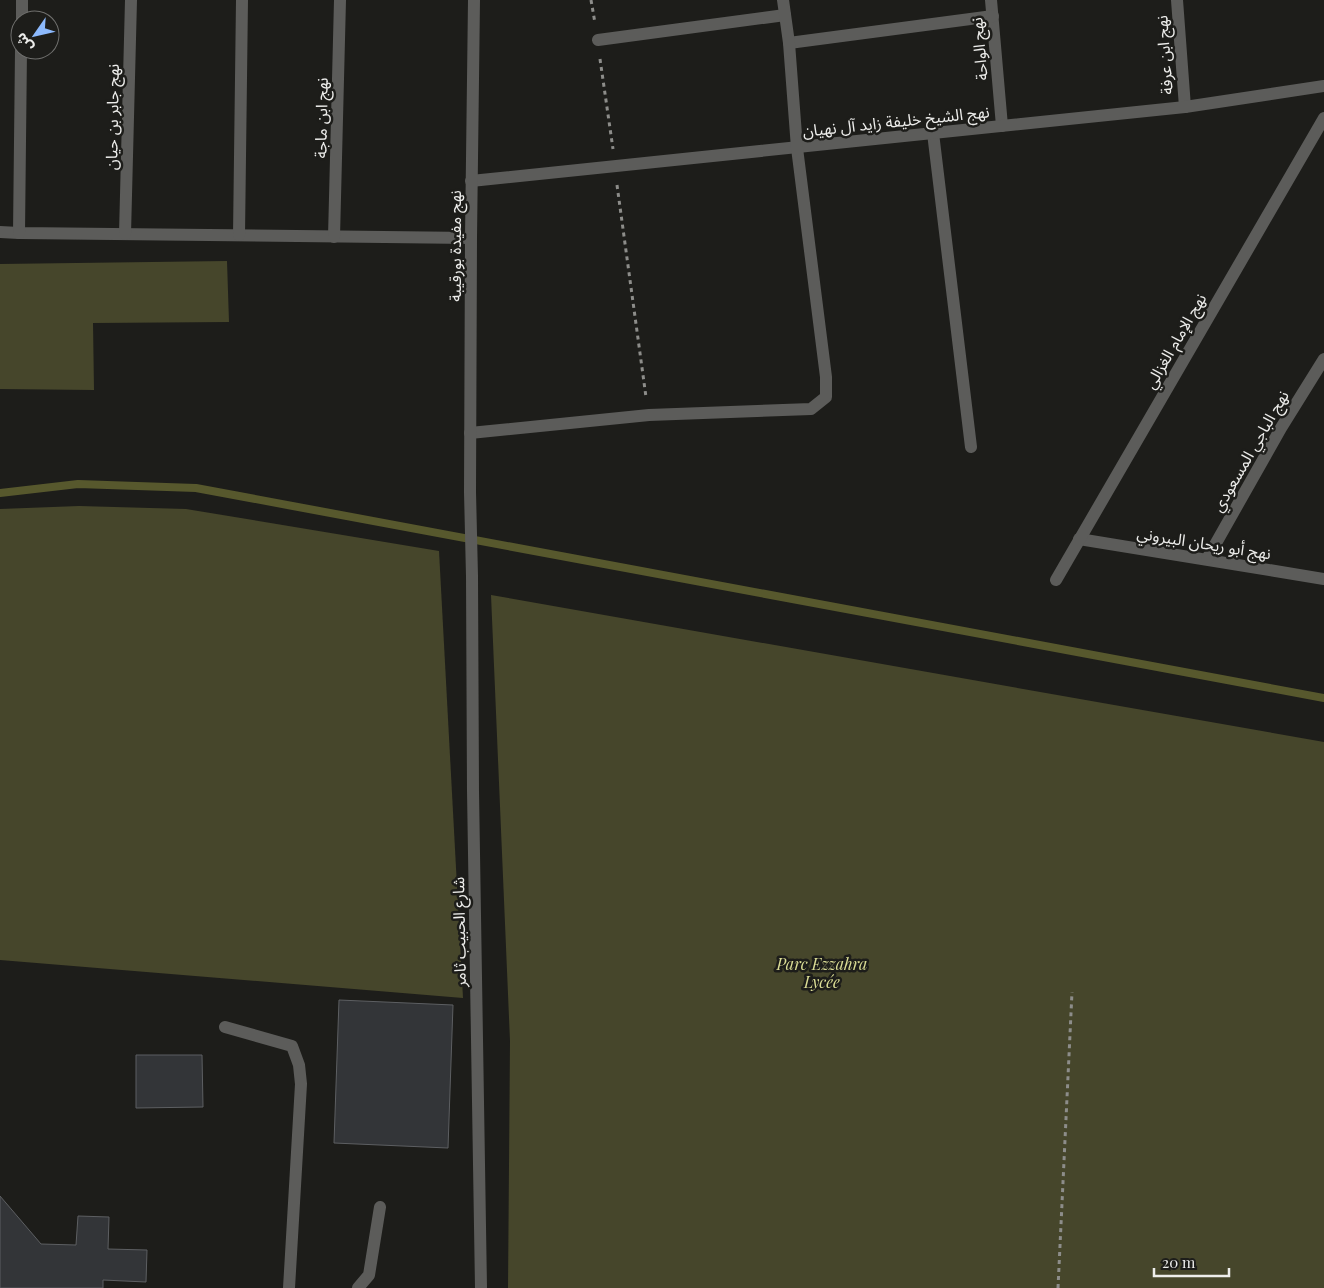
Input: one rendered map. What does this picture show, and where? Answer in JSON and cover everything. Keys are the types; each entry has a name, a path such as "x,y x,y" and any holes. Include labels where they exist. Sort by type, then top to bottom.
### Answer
{"street":[{"name":"نهج جابر بن حيان","path":"125,234 131,0"},
{"path":"239,235 242,0"},
{"name":"نهج ابن ماجة","path":"334,237 340,0"},
{"name":"نهج مفيدة بورقيبة","path":"470,492 471,181 474,0"},
{"path":"470,433 649,415 811,409 826,397 826,377 797,148 789,43 783,0"},
{"name":"نهج الواحة","path":"991,0 1002,126"},
{"name":"نهج ابن عرفة","path":"1177,0 1185,107"},
{"path":"598,40 785,15"},
{"path":"789,43 993,16"},
{"path":"19,233 21,60"},
{"name":"نهج الشيخ خليفة زايد آل نهيان","path":"471,181 1185,107 1324,86"},
{"name":"نهج الإمام الغزالي","path":"1056,580 1321,132 1324,118"},
{"path":"933,133 971,447"},
{"path":"0,232 471,238"},
{"name":"نهج الباجي المسعودي","path":"1207,560 1281,428 1324,360"},
{"name":"شارع الحبيب ثامر","path":"470,492 481,1288"},
{"name":"نهج أبو ريحان البيروني","path":"1079,539 1324,579"},
{"path":"225,1027 292,1046 299,1065 301,1084 289,1288 297,1288"},
{"path":"358,1288 369,1275 380,1207"}],"path":[{"path":"591,0 649,415"},
{"path":"1058,1288 1072,992"}],"green space":[{"path":"227,261 229,322 93,323 94,390 0,389 0,264"},
{"path":"79,506 186,509 439,551 463,998 0,960 0,509"},
{"name":"Parc Ezzahra Lycée","path":"491,595 1324,742 1324,1288 508,1288 510,1041"}],"building":[{"path":"339,1000 453,1005 448,1148 334,1143"},
{"path":"136,1055 202,1055 203,1107 136,1108"},
{"path":"0,1196 41,1244 76,1245 78,1216 109,1217 108,1249 147,1250 146,1282 103,1280 103,1288 0,1288"}],"waterway":[{"path":"0,493 78,484 196,488 1324,698"}]}
